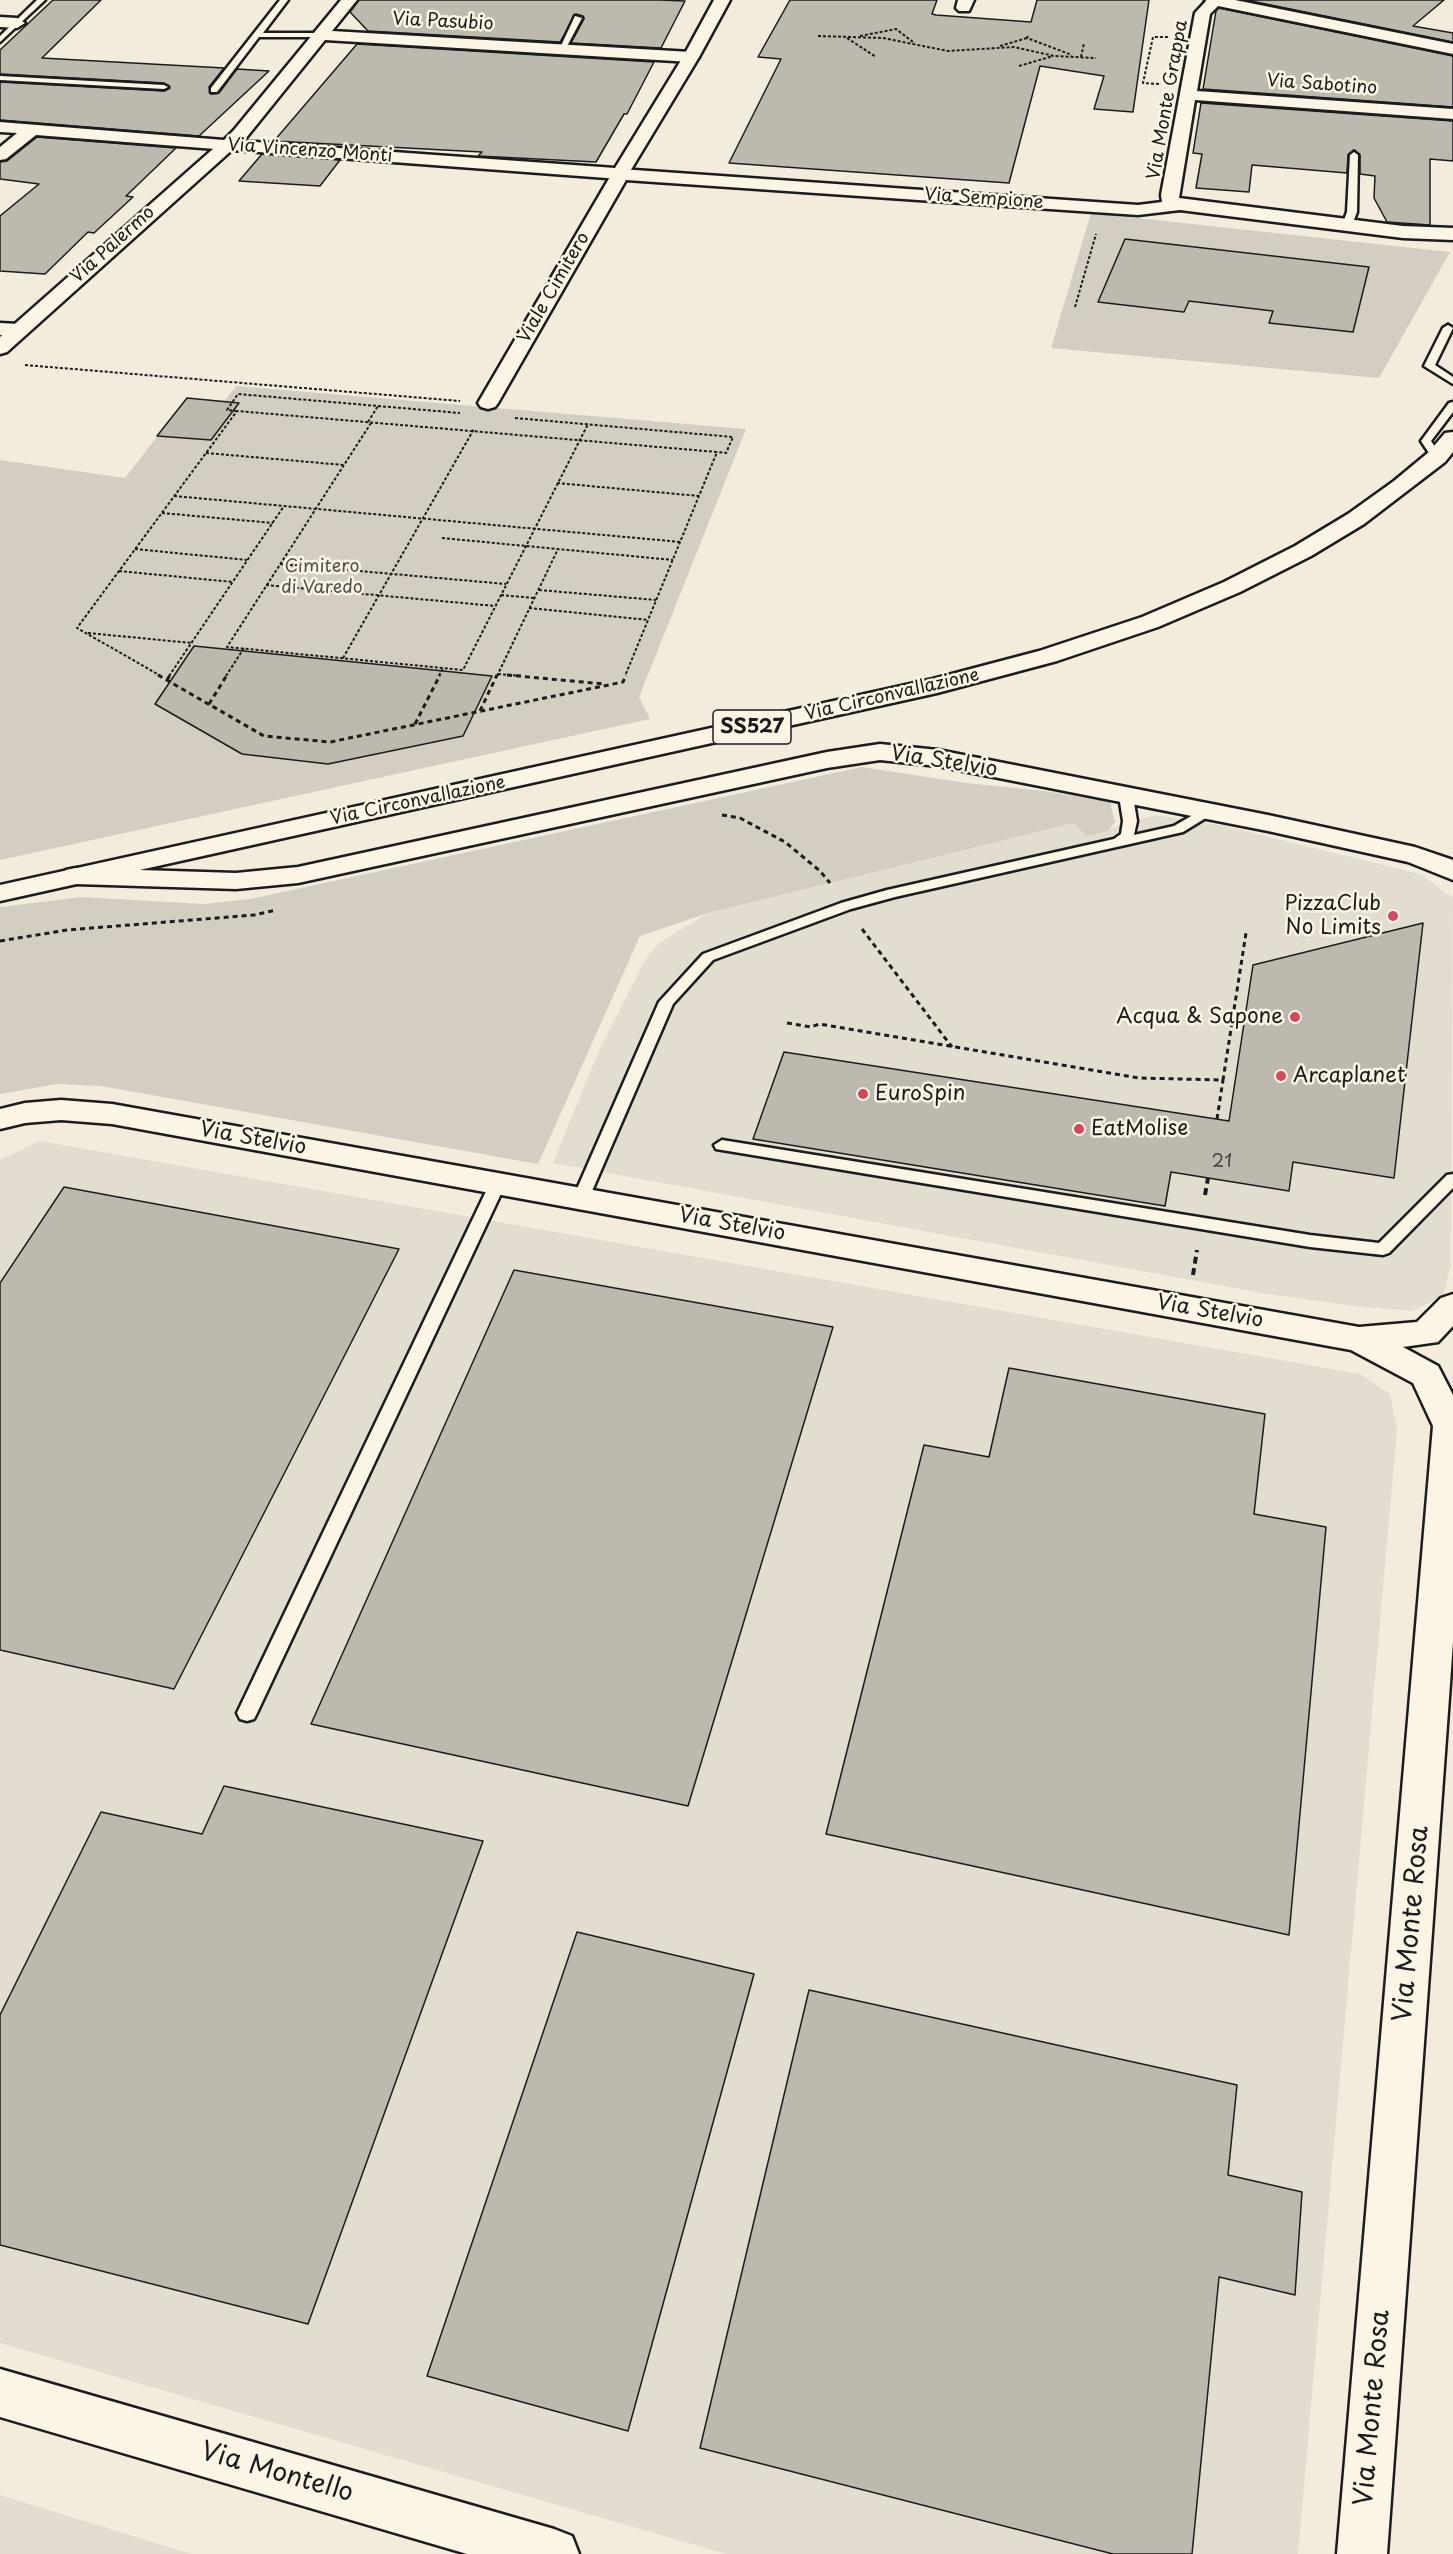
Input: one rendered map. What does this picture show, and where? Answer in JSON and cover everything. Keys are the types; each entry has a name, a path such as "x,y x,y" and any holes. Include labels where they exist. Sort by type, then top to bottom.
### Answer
{"street":[{"name":"Via Palermo","path":"0,348 10,329 240,134 350,0"},
{"name":"Viale Cimitero","path":"488,403 620,174 691,57 722,0"},
{"path":"1215,0 1453,49"},
{"name":"Via Monte Grappa","path":"1180,205 1172,202 1170,198 1203,13 1215,0"},
{"path":"0,22 18,23"},
{"name":"Via Pasubio","path":"322,35 691,57"},
{"name":"Via Sabotino","path":"1188,95 1453,114"},
{"name":"Via Vincenzo Monti","path":"0,127 620,174"},
{"path":"0,155 32,130"},
{"name":"Via Sempione","path":"620,174 1138,210 1180,205 1403,232 1453,234"},
{"name":"Via Circonvallazione","path":"0,893 926,689 1048,656 1150,622 1232,587 1303,551 1356,519 1437,458 1453,438"},
{"name":"Via Stelvio","path":"76,876 236,881 298,875 816,763 880,752 938,758 1210,811 1415,855 1437,862 1453,872"},
{"name":"Via Stelvio","path":"0,1119 24,1113 61,1110 112,1114 1359,1339 1426,1332 1453,1306"},
{"name":"Via Monte Rosa","path":"1359,1339 1426,1375 1451,1426 1362,2554"},
{"name":"Via Montello","path":"0,2393 554,2554"}],"lane":[{"path":"0,40 41,0"},
{"path":"213,90 285,0"},
{"path":"562,48 578,18"},
{"path":"257,35 322,35"},
{"path":"0,78 164,87"},
{"path":"1347,225 1352,212 1354,156"},
{"path":"1449,328 1429,366 1453,381"},
{"path":"1437,458 1426,441 1453,405"},
{"path":"1118,843 1127,835 1130,821 1126,796"},
{"path":"581,1198 666,1002 708,957 846,906 892,893 1178,829 1210,811"},
{"path":"722,1145 1310,1241 1383,1249 1453,1179"},
{"path":"247,1713 498,1183"}],"path":[{"path":"847,38 896,29 914,43"},
{"path":"818,36 883,38 948,51 1000,46 1027,49 1054,56 1096,58"},
{"path":"1000,46 1028,37 1076,57"},
{"path":"847,38 876,57"},
{"path":"1081,57 1084,43"},
{"path":"1019,66 1054,56"},
{"path":"1076,307 1104,207"},
{"path":"24,365 488,403 343,658"},
{"path":"378,406 344,465 226,647 463,670 588,424"},
{"path":"237,411 370,422 717,452 623,682 330,742 297,739 264,735 76,628 237,411"},
{"path":"206,453 344,465"},
{"path":"557,483 699,496"},
{"path":"174,496 681,542"},
{"path":"167,680 284,506"},
{"path":"162,513 273,523"},
{"path":"442,538 673,560"},
{"path":"135,549 248,560"},
{"path":"480,711 558,549"},
{"path":"280,564 506,584"},
{"path":"119,571 233,582"},
{"path":"266,585 495,606"},
{"path":"539,590 656,600"},
{"path":"501,595 534,598"},
{"path":"530,608 648,620"},
{"path":"86,633 192,643"},
{"path":"209,704 244,648"},
{"path":"414,725 443,668"},
{"path":"498,674 609,685"},
{"path":"724,811 713,813 740,818 756,825 785,842 820,871 952,1047"},
{"path":"0,941 67,930 254,915 277,910"},
{"path":"1217,1119 1246,933"},
{"path":"787,1023 811,1027 819,1024 1139,1078 1223,1080"}],"shaded area":[{"path":"1155,815 1225,826 1420,874 1453,898 1451,1263 1444,1295 1413,1311 1362,1307 1267,1294 553,1163 599,1050 645,960 659,943 708,913 1074,823 1086,836"},
{"path":"40,1141 1360,1374 1390,1394 1397,1429 1298,2554 726,2554 0,2343 0,1160"},
{"path":"0,2495 191,2554 0,2554"}],"green space":[{"path":"1091,213 1450,252 1379,378 1051,348"},
{"name":"Cimitero di Varedo","path":"236,386 746,429 639,697 650,719 0,860 0,460 125,478 187,398 224,402"},
{"path":"862,767 966,783 1045,791 1110,802 1115,822 1108,831 1086,836 1074,823 708,913 640,936 538,1164 101,1086 57,1084 0,1094 0,907 82,897 204,904 250,899"}],"building":[{"path":"53,0 101,0 42,58 224,68 209,87 211,94 219,93 237,69 269,71 199,136 0,120 0,82 164,91 170,88 164,83 0,74 0,50"},
{"path":"359,0 685,1 661,48 571,43 584,19 583,16 576,14 560,42 368,31 350,12"},
{"path":"790,0 937,0 932,14 1031,22 1037,0 1149,0 1133,112 1094,109 1104,76 1040,66 1009,183 729,163 781,59 758,57"},
{"path":"1246,0 1444,0 1413,26 1453,33 1453,42"},
{"path":"1219,8 1453,56 1453,107 1203,89 1216,11"},
{"path":"357,44 654,62 627,114 624,114 596,162 478,156 482,152 274,141"},
{"path":"1201,103 1453,121 1453,161 1430,159 1430,225 1387,222 1374,198 1375,176 1360,174 1360,155 1354,150 1348,155 1347,173 1252,165 1249,192 1196,188 1202,154 1193,153"},
{"path":"37,137 176,148 126,196 133,197 94,233 88,232 45,274 0,271 0,216 39,184 0,179 0,162 7,161"},
{"path":"262,154 340,160 320,186 239,181"},
{"path":"1125,239 1369,267 1353,332 1269,323 1273,311 1189,301 1184,312 1098,302"},
{"path":"187,398 239,403 211,440 157,436"},
{"path":"194,646 492,676 463,736 328,764 242,754 155,704"},
{"path":"1423,923 1394,1178 1293,1162 1289,1191 1171,1172 1165,1206 753,1139 784,1052 1229,1121 1253,965"},
{"path":"64,1187 399,1249 174,1689 0,1650 0,1283"},
{"path":"514,1270 833,1327 688,1806 311,1724"},
{"path":"1009,1368 1265,1414 1254,1514 1326,1527 1289,1935 826,1834 924,1445 989,1457"},
{"path":"224,1786 483,1841 308,2324 0,2245 0,2015 101,1812 202,1834"},
{"path":"577,1932 754,1974 628,2431 427,2376"},
{"path":"809,1990 1237,2085 1228,2175 1302,2192 1295,2295 1219,2277 1192,2554 1113,2554 700,2448"}],"place":[{"name":"PizzaClub No Limits","path":"1393,916"},
{"name":"Acqua & Sapone","path":"1295,1017"},
{"name":"Arcaplanet","path":"1281,1076"},
{"name":"EuroSpin","path":"863,1094"},
{"name":"EatMolise","path":"1079,1129"}]}
